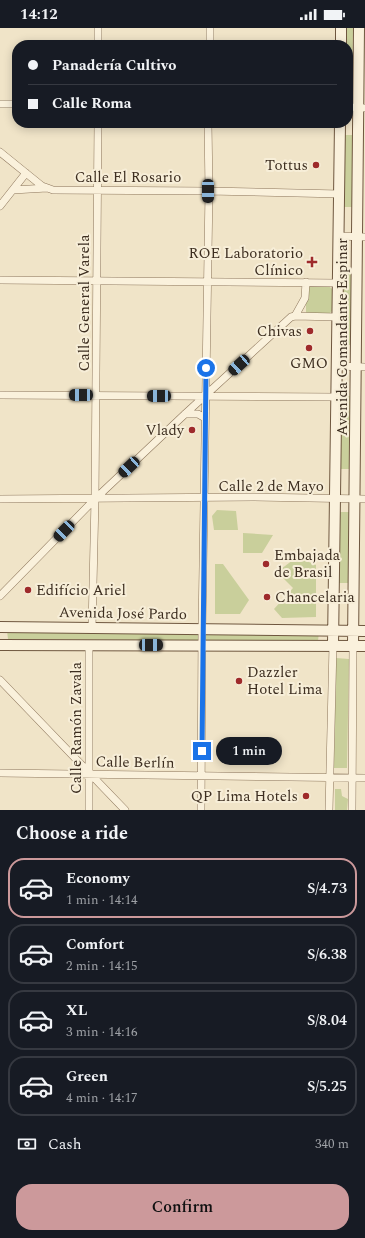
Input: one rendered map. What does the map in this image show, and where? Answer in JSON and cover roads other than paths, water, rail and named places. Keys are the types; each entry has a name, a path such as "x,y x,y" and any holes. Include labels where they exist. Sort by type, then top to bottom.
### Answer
{"main road":[{"path":"341,28 341,40"},
{"name":"Avenida Comandante Espinar","path":"353,646 360,499 362,108 359,28"},
{"name":"Avenida Comandante Espinar","path":"333,645 340,128"},
{"name":"Avenida José Pardo","path":"0,627 365,631"},
{"name":"Avenida José Pardo","path":"0,645 365,646"}],"street":[{"path":"98,28 98,40"},
{"path":"210,28 210,40"},
{"path":"0,104 12,104"},
{"name":"Calle General Varela","path":"92,628 95,499 98,128"},
{"path":"201,810 205,396 208,282 208,128"},
{"name":"Calle El Rosario","path":"0,152 42,186 60,190 340,194"},
{"path":"0,206 26,173"},
{"path":"13,190 48,188"},
{"path":"339,236 361,237"},
{"path":"0,280 337,282"},
{"path":"295,316 305,298 306,282"},
{"path":"0,596 95,499 291,317 337,317"},
{"path":"336,366 361,367"},
{"path":"218,384 216,390 220,396"},
{"path":"0,395 336,397"},
{"path":"185,414 198,414 205,418"},
{"name":"Calle 2 de Mayo","path":"0,499 253,497 360,499"},
{"path":"81,499 86,503 85,509"},
{"name":"Calle Ramón Zavala","path":"89,645 89,810"},
{"path":"329,810 333,645"},
{"path":"352,810 353,646"},
{"path":"0,680 124,810"},
{"name":"Calle Berlín","path":"0,773 365,778"}],"place":[{"name":"Tottus","path":"316,165"},
{"name":"ROE Laboratorio Clínico","path":"312,262"},
{"name":"Chivas","path":"310,331"},
{"name":"GMO","path":"309,348"},
{"name":"Vlady","path":"192,430"},
{"name":"Embajada de Brasil","path":"266,564"},
{"name":"Edifício Ariel","path":"28,590"},
{"name":"Chancelaria","path":"267,597"},
{"name":"Dazzler Hotel Lima","path":"239,681"},
{"name":"QP Lima Hotels","path":"306,796"}]}
